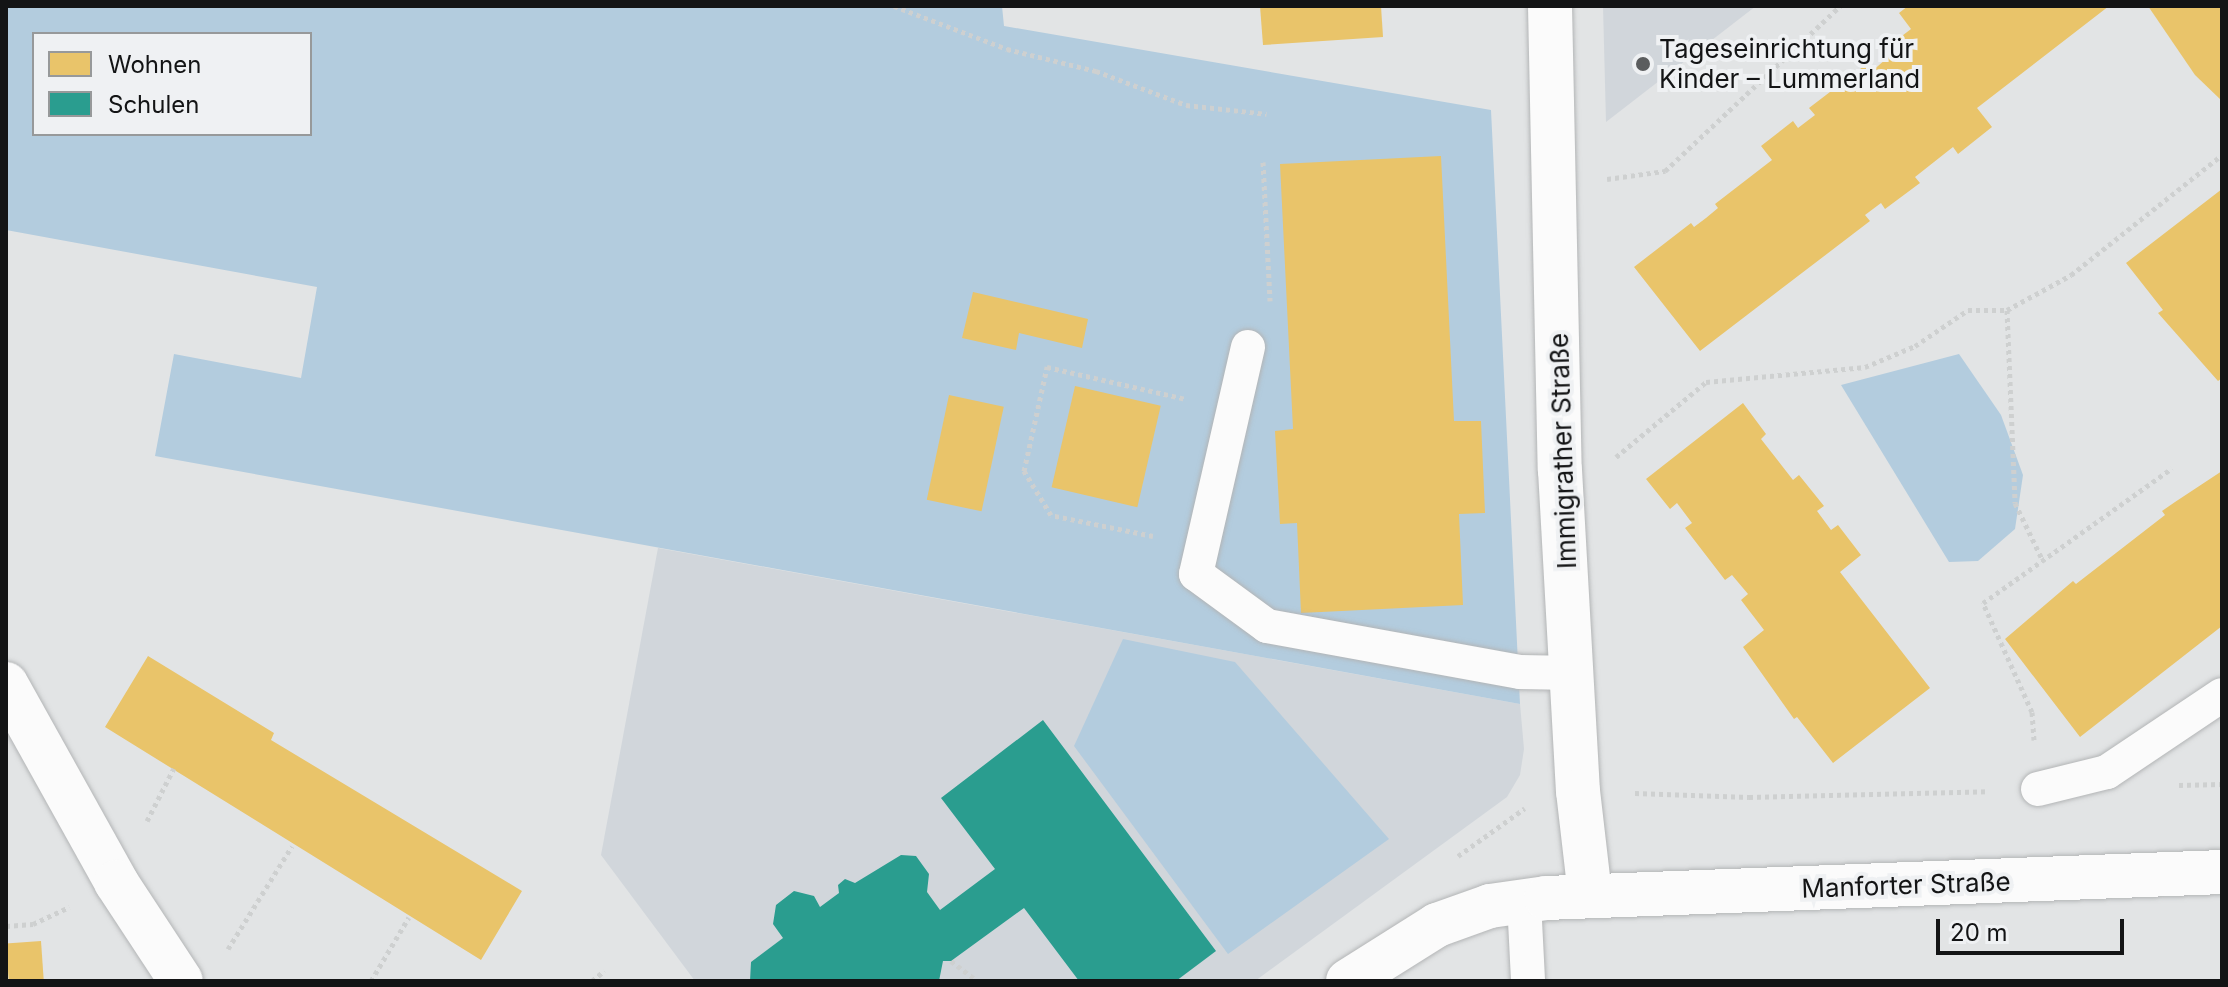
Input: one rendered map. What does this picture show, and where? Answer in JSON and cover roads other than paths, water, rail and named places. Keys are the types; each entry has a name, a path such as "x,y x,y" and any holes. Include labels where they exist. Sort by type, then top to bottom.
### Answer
{"street":[{"name":"Immigrather Straße","path":"1550,6 1560,470 1574,673 1578,791 1590,894"},
{"path":"6,684 116,882 181,981"},
{"name":"Manforter Straße","path":"1348,981 1437,925 1524,901 1590,894 2222,872"}],"lane":[{"path":"1248,347 1196,574 1267,626 1520,672 1574,673"},
{"path":"2038,789 2107,772 2222,695"},
{"path":"1524,901 1528,981"}],"place":[{"name":"Tageseinrichtung für Kinder – Lummerland","path":"1643,64"}]}
